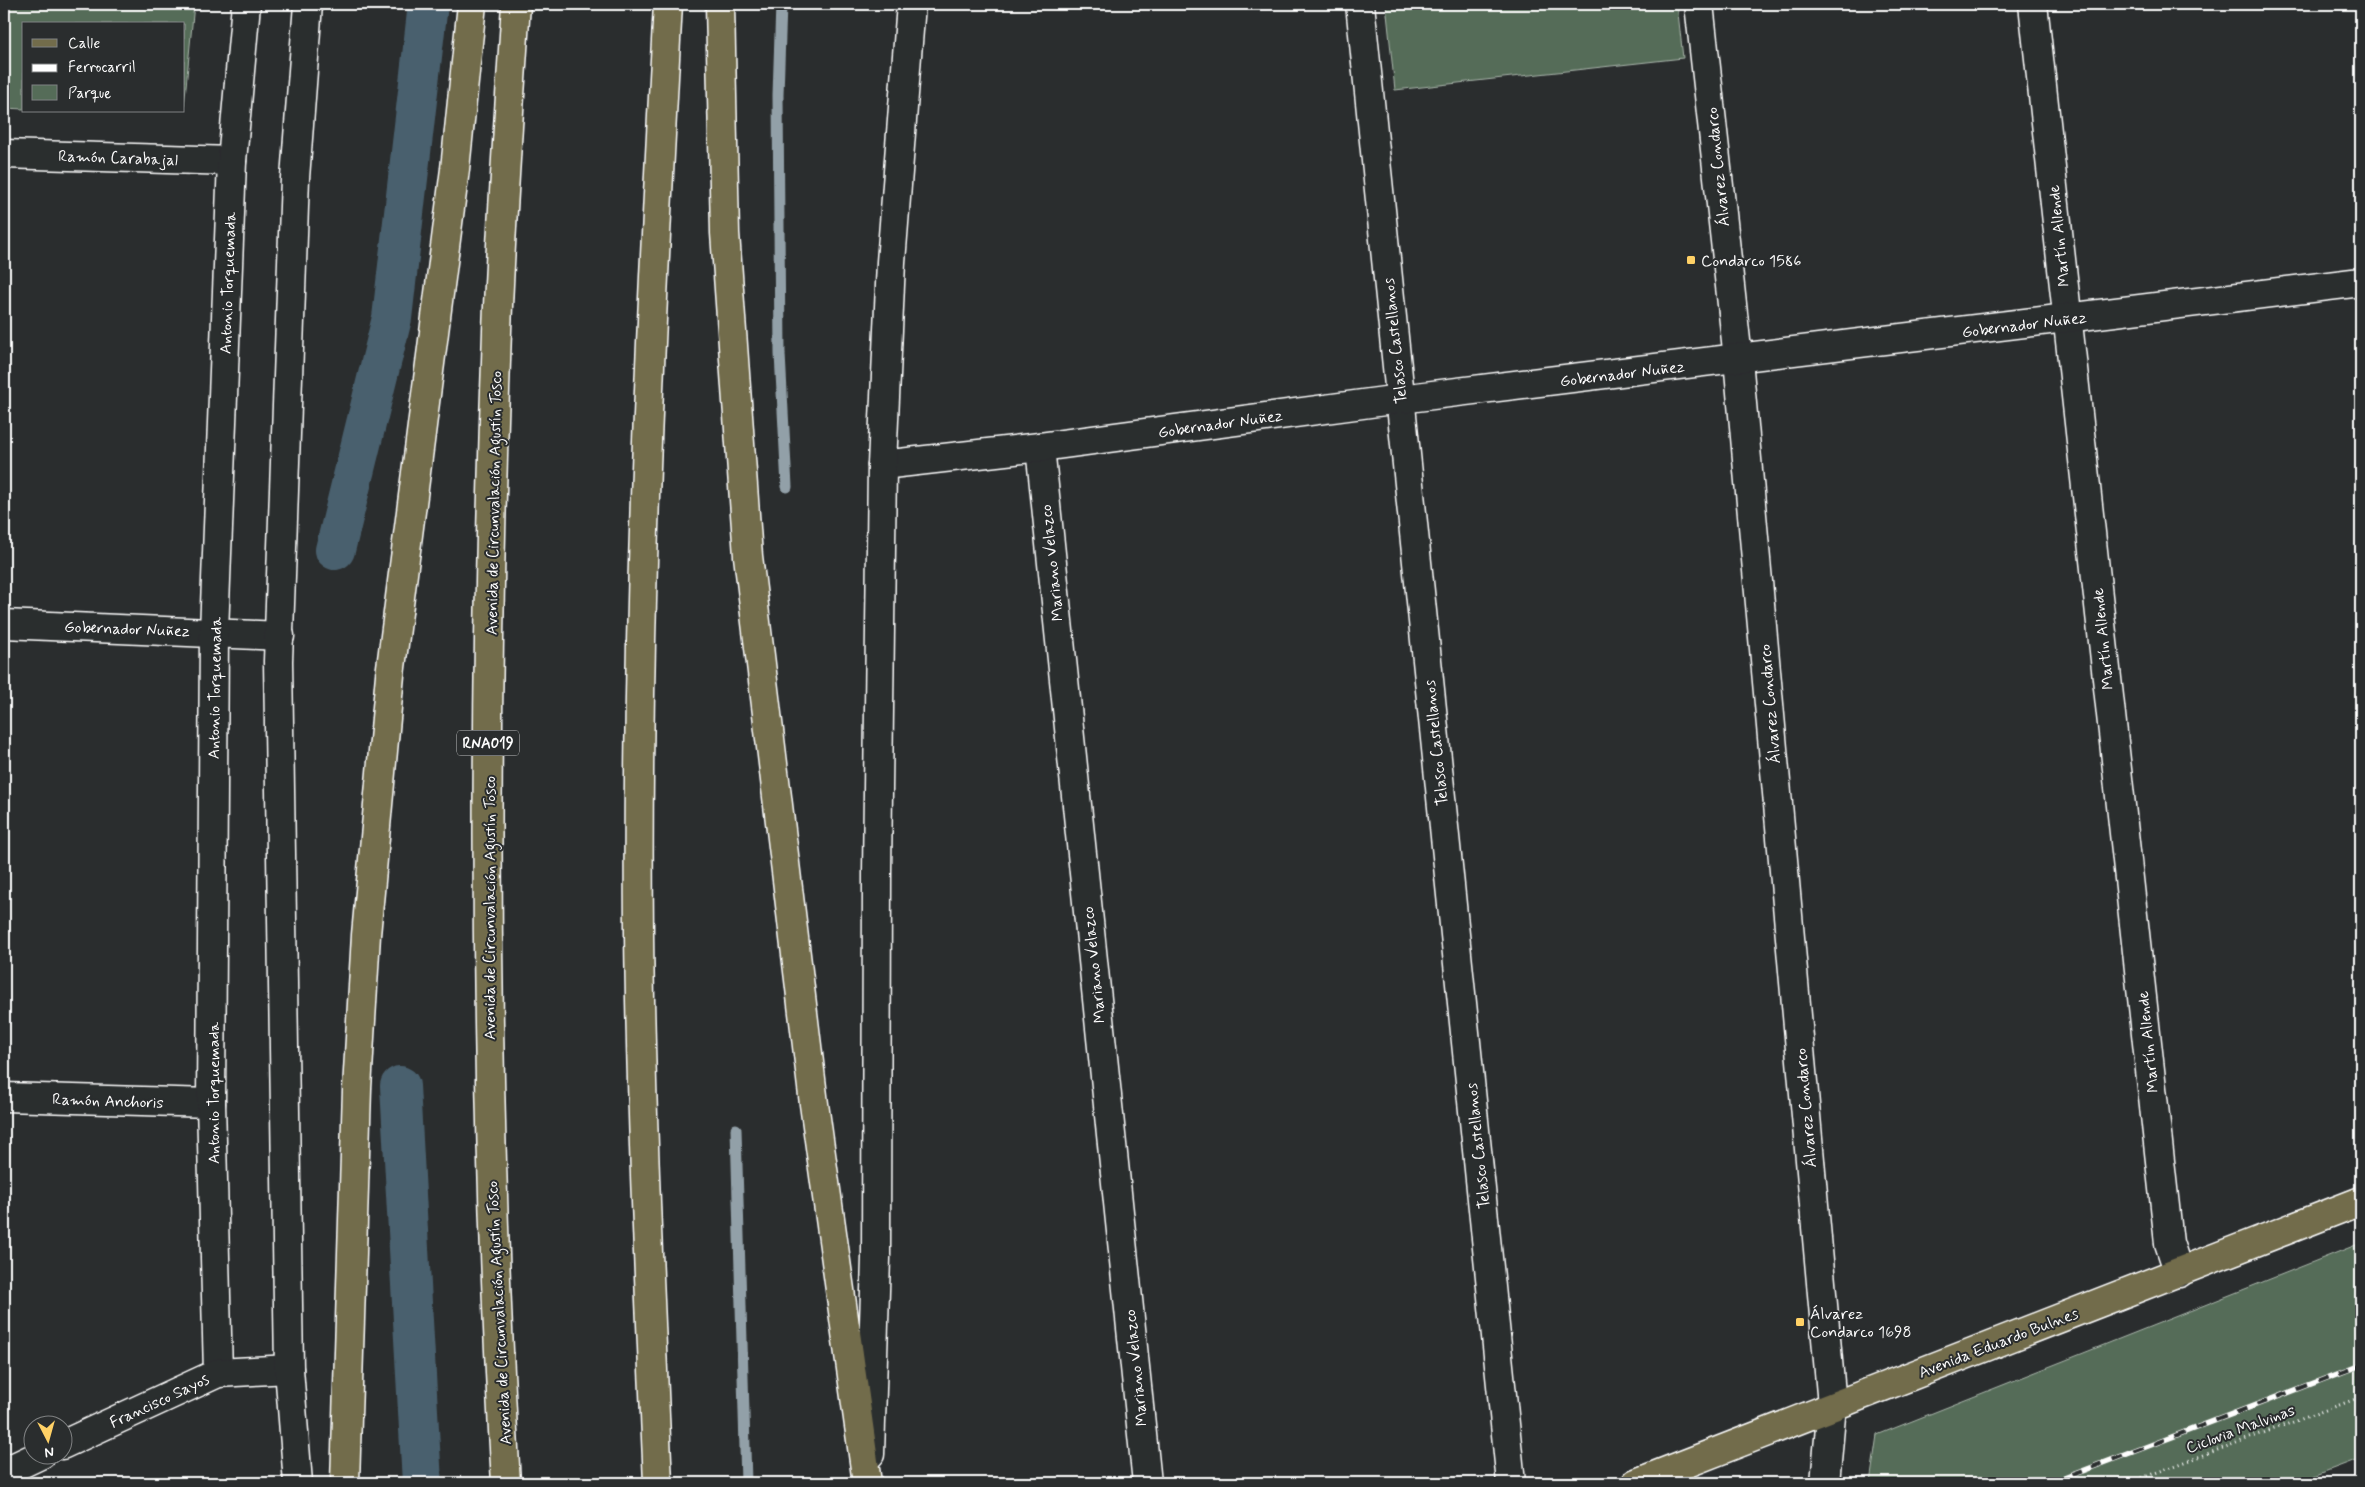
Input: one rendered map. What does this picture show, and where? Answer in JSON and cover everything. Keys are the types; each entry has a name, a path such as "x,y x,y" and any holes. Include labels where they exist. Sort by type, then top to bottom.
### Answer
{"main road":[{"path":"345,1483 357,1089 366,935 390,675 455,169 472,4"},
{"name":"Avenida de Circunvalación Agustín Tosco","path":"506,1483 493,1218 488,1014 488,800 490,600 497,328 516,4"},
{"path":"658,1483 643,1122 639,930 640,725 648,372 668,4"},
{"path":"720,4 725,233 748,556 814,1104 868,1483"},
{"name":"Avenida Eduardo Bulnes","path":"1636,1483 1832,1405 2180,1273 2361,1201"}],"street":[{"name":"Antonio Torquemada","path":"218,1373 212,1103 214,632 232,160 246,4"},
{"path":"298,1483 289,1369 278,661 295,178 308,4"},
{"path":"868,1483 876,1258 877,872 882,465 891,262 911,4"},
{"name":"Telasco Castellanos","path":"1360,4 1511,1483"},
{"name":"Álvarez Condarco","path":"1699,4 1738,359 1832,1405 1825,1483"},
{"name":"Martín Allende","path":"2033,4 2169,1243 2180,1273"},
{"name":"Ramón Carabajal","path":"4,154 232,160"},
{"name":"Gobernador Nuñez","path":"882,465 1040,448 1400,399 2361,282"},
{"name":"Mariano Velazco","path":"1040,448 1147,1483"},
{"name":"Gobernador Nuñez","path":"4,624 280,636"},
{"name":"Ramón Anchoris","path":"4,1097 212,1103"},
{"name":"Francisco Sayos","path":"72,1440 218,1373 289,1369"},
{"path":"4,1472 22,1463"}],"path":[{"name":"Ciclovia Malvinas","path":"2128,1483 2361,1397"}],"green space":[{"path":"4,4 194,4 185,97 185,22 22,22 22,109 4,108"},
{"path":"1386,4 1677,4 1683,58 1395,90"},
{"path":"2361,1243 2361,1458 2295,1483 1870,1483 1877,1435"}],"waterway":[{"path":"335,550 392,318 428,4"},
{"path":"781,4 778,95 780,354 787,487"},
{"path":"400,1086 422,1483"},
{"path":"736,1129 746,1483"}],"railway":[{"path":"2051,1483 2361,1365"}],"place":[{"name":"Condarco 1586","path":"1691,260"},
{"name":"Álvarez Condarco 1698","path":"1800,1322"}]}
